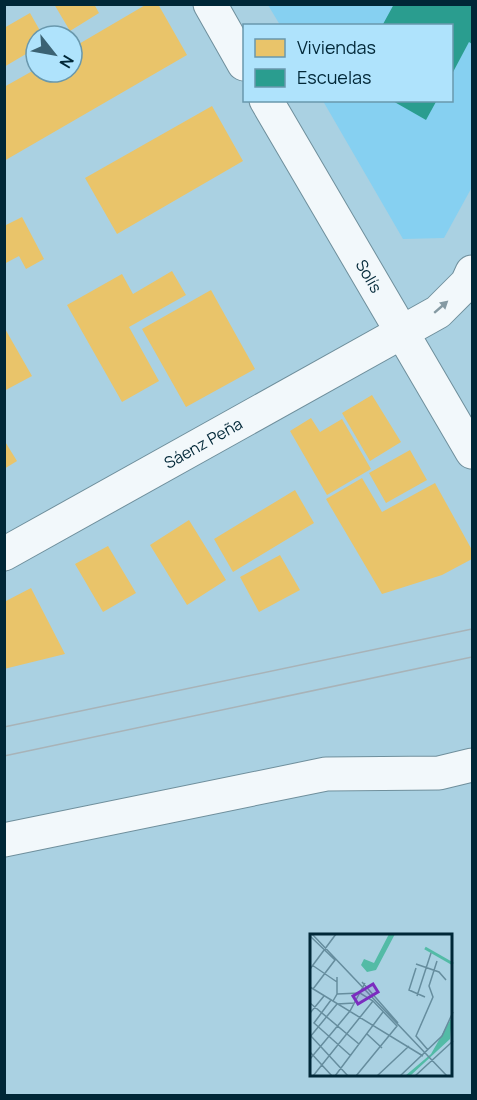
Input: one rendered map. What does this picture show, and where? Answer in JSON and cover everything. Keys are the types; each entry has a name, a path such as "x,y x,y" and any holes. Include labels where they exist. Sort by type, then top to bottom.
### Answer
{"street":[{"path":"210,4 243,62"},
{"name":"Solís","path":"267,102 472,452"},
{"name":"Sáenz Peña","path":"4,554 438,312 466,283 472,272"},
{"path":"4,840 326,774 439,773 472,765"}],"shaded area":[{"path":"268,5 472,5 472,187 444,238 403,239 324,102 453,102 453,24 279,24"}],"building: Viviendas":[{"path":"54,4 94,4 99,13 81,24 66,24"},
{"path":"147,4 158,4 187,55 4,161 4,87 24,76 24,84 84,84 84,41"},
{"path":"30,13 36,24 24,24 24,55 4,67 4,28"},
{"path":"212,106 243,161 117,234 85,178"},
{"path":"22,217 44,259 26,269 19,256 4,264 4,226"},
{"path":"172,271 186,295 129,327 159,381 122,402 67,305 122,274 133,294"},
{"path":"211,290 255,369 186,407 142,329"},
{"path":"4,327 32,376 4,391"},
{"path":"372,395 401,442 370,461 342,413"},
{"path":"311,418 320,432 342,419 371,469 327,495 290,431"},
{"path":"4,440 17,461 4,469"},
{"path":"410,450 427,480 386,503 369,473"},
{"path":"362,478 382,512 435,483 472,550 472,559 442,575 382,594 326,499"},
{"path":"295,490 314,523 233,572 214,539"},
{"path":"189,520 226,580 187,605 150,545"},
{"path":"108,546 136,593 103,612 75,564"},
{"path":"280,555 300,590 259,612 240,577"},
{"path":"31,588 65,654 4,669 4,602"}],"building: Escuelas":[{"path":"394,4 472,4 472,44 469,42 453,72 453,24 383,24"},
{"path":"394,102 436,102 426,120"}],"tram line":[{"path":"4,727 472,629"},
{"path":"4,756 472,657"}]}
